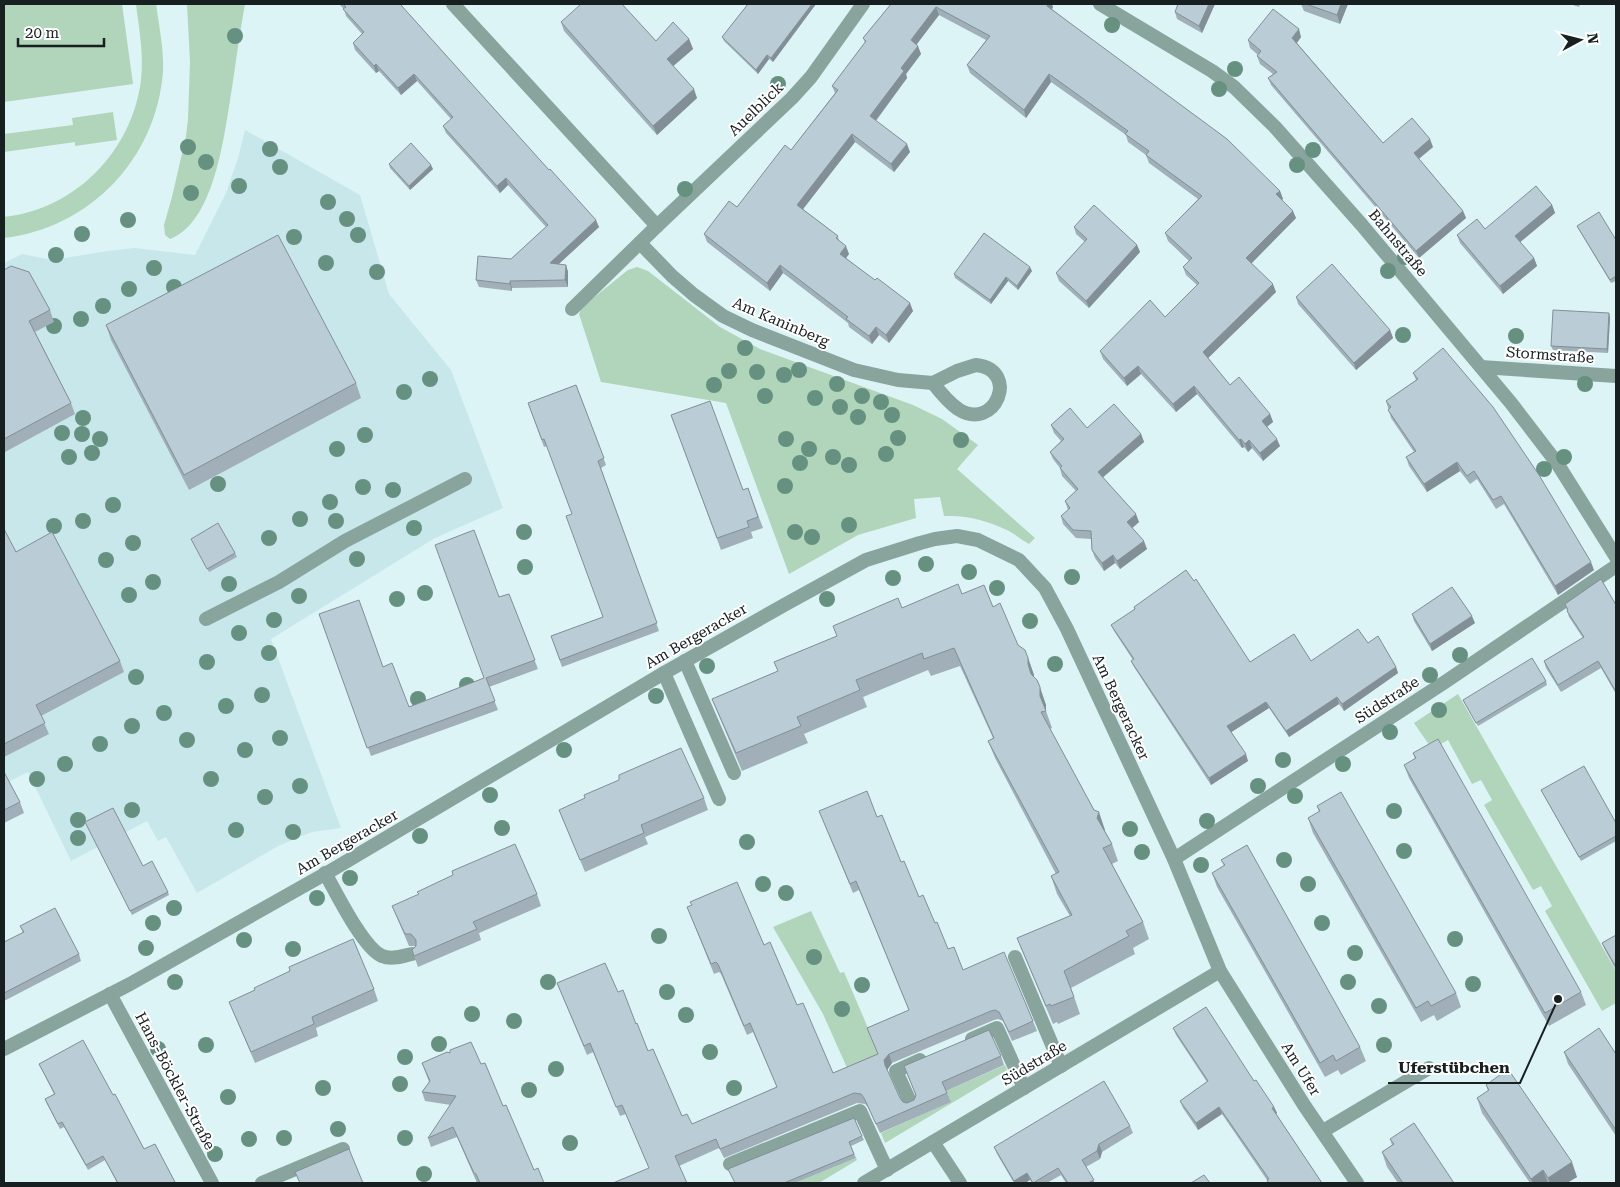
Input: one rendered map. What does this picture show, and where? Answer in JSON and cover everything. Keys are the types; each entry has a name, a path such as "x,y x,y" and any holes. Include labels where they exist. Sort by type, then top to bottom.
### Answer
{"street":[{"path":"453,4 657,226"},
{"name":"Auelblick","path":"572,309 792,98 811,77 863,4"},
{"name":"Bahnstraße","path":"1100,4 1212,71 1241,94 1275,127 1361,224 1481,367 1557,463 1616,557"},
{"name":"Am Kaninberg","path":"640,243 672,276 694,295 724,316 752,330 854,370 898,380 933,383 970,366 982,366 988,368 997,377 999,396 993,407 988,411 969,413 958,409 933,383"},
{"name":"Stormstraße","path":"1481,367 1616,376"},
{"path":"206,620 279,582 345,540 464,479"},
{"name":"Am Bergeracker","path":"4,1049 110,994 325,873 664,674 866,560 936,539 957,536 978,540 1019,560 1045,588 1067,629 1174,859 1220,971"},
{"name":"Südstraße","path":"1174,859 1444,682 1616,566"},
{"path":"685,662 734,773"},
{"path":"664,674 719,799"},
{"path":"325,873 369,946 381,956 395,958 412,954"},
{"path":"1015,957 1061,1066"},
{"name":"Südstraße","path":"864,1183 1220,971"},
{"name":"Am Ufer","path":"1220,971 1304,1105 1357,1183"},
{"name":"Hans-Böckler-Straße","path":"110,994 212,1183"},
{"path":"960,1044 996,1028 1024,1088"},
{"path":"911,1104 896,1071 932,1055"},
{"path":"1323,1131 1429,1068"},
{"path":"730,1164 860,1111 887,1170"},
{"path":"933,1142 960,1183"},
{"path":"262,1183 344,1149"}],"shaded area":[{"path":"245,130 360,195 389,294 451,370 503,508 435,538 271,639 341,828 312,832 280,845 197,893 166,837 158,841 147,821 71,861 28,772 4,784 4,263 22,254 52,260 135,248 195,255 226,193"}],"green space":[{"path":"4,4 122,4 133,84 4,102"},
{"path":"136,4 156,4 162,47 163,72 158,104 147,133 132,160 113,184 90,204 64,220 35,232 4,238 4,217 30,212 55,202 77,189 96,172 113,152 126,130 135,106 142,70 142,51"},
{"path":"187,4 245,4 226,126 216,172 208,195 198,214 186,229 170,239 165,235 164,225 186,136 188,119 190,62"},
{"path":"113,112 117,140 75,146 75,142 4,152 4,134 73,125 72,118"},
{"path":"637,267 648,271 720,327 760,349 913,405 942,419 978,445 957,469 1035,538 1029,544 1009,531 993,524 970,518 944,516 940,497 914,499 916,518 858,535 789,574 726,403 601,382 579,314 582,307 628,270"},
{"path":"1458,694 1616,971 1616,1003 1602,1011 1545,911 1552,906 1541,886 1533,890 1484,805 1492,800 1481,780 1472,784 1448,740 1432,749 1414,723"},
{"path":"811,911 840,973 844,972 882,1063 848,1070 823,1014 773,927"},
{"path":"1005,1065 1007,1070 885,1143 881,1133 950,1102 946,1091"},
{"path":"856,1158 857,1160 819,1183 795,1183"}],"building":[{"path":"343,4 400,4 596,220 550,263 566,265 565,280 510,281 510,284 476,280 478,256 511,259 548,225 506,178 497,186 443,126 453,117 414,74 398,88 376,64 374,66 353,43 364,32 343,9 346,7"},
{"path":"581,4 622,4 656,41 673,22 689,39 667,59 694,89 653,126 561,22"},
{"path":"748,4 812,4 771,58 767,55 756,70 722,37"},
{"path":"891,4 1048,4 1047,6 1227,139 1280,191 1276,194 1293,211 1246,258 1273,284 1203,352 1230,385 1239,377 1270,414 1262,421 1277,439 1260,453 1249,440 1245,444 1241,439 1239,440 1194,386 1173,404 1138,366 1124,378 1100,351 1150,300 1165,317 1199,283 1183,267 1192,258 1165,233 1202,196 1146,155 1149,151 1125,134 1128,131 1049,74 1024,110 967,65 990,36 936,7 911,40 918,46 901,68 904,71 870,116 907,144 891,164 852,134 797,205 838,236 836,238 846,246 840,254 875,280 877,278 910,303 886,335 876,327 869,336 846,319 848,317 780,265 767,283 704,234 729,201 737,207 785,145 791,150 838,90 832,86 866,41 863,38"},
{"path":"1178,4 1209,4 1199,26 1175,12"},
{"path":"1306,4 1341,4 1337,15"},
{"path":"1273,9 1299,29 1292,38 1383,143 1412,118 1430,139 1414,153 1463,211 1416,251 1268,78 1277,72 1257,56 1261,51 1248,40"},
{"path":"411,143 431,165 409,186 389,164"},
{"path":"1536,186 1552,205 1515,236 1534,258 1500,286 1457,235 1477,219 1485,229"},
{"path":"1094,205 1137,245 1086,301 1056,273 1087,239 1074,227"},
{"path":"1599,212 1616,240 1616,276 1610,280 1577,226"},
{"path":"984,233 1030,267 1017,286 1006,277 990,300 954,274"},
{"path":"278,235 356,383 184,475 106,325"},
{"path":"1332,264 1390,330 1354,363 1296,297"},
{"path":"11,266 29,272 50,310 29,321 71,403 4,439 4,270"},
{"path":"1553,310 1609,313 1607,349 1551,346"},
{"path":"1443,348 1493,407 1539,475 1591,562 1555,586 1501,496 1493,500 1474,471 1467,476 1457,462 1424,484 1406,457 1416,451 1388,410 1391,407 1386,401 1418,379 1413,373"},
{"path":"576,385 604,458 598,461 657,623 560,660 551,636 603,617 566,516 572,514 544,439 542,440 528,403"},
{"path":"710,401 743,490 748,488 758,517 747,521 749,527 717,538 671,415"},
{"path":"1114,404 1141,434 1098,472 1136,514 1127,522 1144,541 1117,561 1113,555 1102,563 1092,550 1091,531 1073,530 1061,516 1070,508 1065,501 1078,489 1060,468 1062,466 1050,452 1064,439 1051,425 1070,408 1087,428"},
{"path":"218,523 235,553 207,569 191,539"},
{"path":"4,529 16,552 52,532 120,661 36,705 45,723 4,744"},
{"path":"474,530 499,597 509,594 535,660 486,678 495,701 367,748 319,614 359,600 383,667 392,663 409,707 484,678 435,545"},
{"path":"1186,570 1194,581 1196,579 1250,662 1294,634 1311,661 1358,629 1368,643 1378,636 1396,667 1342,704 1337,697 1286,731 1266,702 1227,726 1246,754 1209,778 1131,661 1134,659 1111,625"},
{"path":"1601,579 1616,605 1616,689 1598,661 1558,685 1544,661 1584,637 1567,611 1565,604"},
{"path":"958,584 962,594 984,585 993,607 1000,603 1018,645 1025,650 1031,674 1037,680 1040,687 1040,696 1046,711 1041,712 1094,810 1099,812 1097,818 1112,844 1103,848 1143,922 1126,931 1129,936 1064,971 1074,997 1051,1006 1050,1004 1046,1006 1017,938 1072,915 1051,876 1059,872 988,741 994,738 954,648 924,659 922,653 856,680 860,690 797,717 801,726 736,753 712,699 778,671 774,662 837,636 833,626 898,598 902,608"},
{"path":"1452,587 1472,616 1430,644 1412,614"},
{"path":"1532,658 1546,681 1476,723 1463,700"},
{"path":"1438,739 1581,992 1545,1013 1404,765 1416,758 1413,753"},
{"path":"681,748 704,798 641,825 644,833 580,860 559,810 585,798 584,795 619,780 619,775"},
{"path":"1584,766 1616,823 1616,836 1579,857 1541,790"},
{"path":"4,772 20,802 4,810"},
{"path":"867,791 877,817 882,815 901,862 904,861 919,897 923,895 948,949 954,947 963,970 1004,952 1033,1021 1009,1032 999,1012 995,1010 889,1054 884,1060 885,1065 900,1098 903,1102 907,1103 914,1100 916,1095 904,1066 989,1030 1001,1056 942,1082 947,1093 876,1124 864,1098 861,1094 854,1093 720,1149 716,1139 675,1156 687,1183 613,1183 649,1168 622,1105 616,1107 590,1043 584,1046 557,983 605,963 618,992 623,990 648,1051 653,1049 682,1116 687,1114 692,1124 777,1087 750,1023 744,1026 718,964 716,962 711,964 687,907 692,905 690,902 737,882 764,945 770,942 797,1005 803,1003 833,1073 878,1054 867,1028 909,1010 856,881 850,884 819,811"},
{"path":"1341,792 1456,993 1431,1006 1428,1001 1416,1008 1308,818 1320,811 1317,806"},
{"path":"113,808 143,866 152,861 168,892 130,911 85,822"},
{"path":"515,844 537,894 473,922 477,929 414,956 412,950 416,946 416,940 411,934 405,934 392,906 419,894 417,892 453,875 452,871"},
{"path":"1247,845 1360,1047 1336,1061 1333,1055 1320,1063 1212,873 1225,865 1221,860"},
{"path":"55,908 79,954 4,993 4,942 24,932 20,926"},
{"path":"1616,935 1616,967 1602,943"},
{"path":"353,939 374,989 312,1017 314,1024 251,1052 229,1002 290,971 289,967"},
{"path":"1206,1007 1254,1081 1256,1080 1274,1107 1272,1108 1322,1183 1269,1183 1267,1180 1269,1179 1219,1107 1196,1123 1180,1101 1208,1081 1173,1028"},
{"path":"1599,1028 1616,1054 1616,1130 1564,1052"},
{"path":"83,1040 113,1095 115,1094 144,1149 155,1144 175,1182 118,1183 103,1156 86,1165 62,1122 58,1124 45,1099 55,1094 39,1064"},
{"path":"471,1042 481,1064 485,1063 503,1106 506,1105 534,1170 538,1168 544,1183 480,1183 453,1127 428,1138 456,1096 422,1092 430,1081 422,1063 447,1052 450,1053 450,1050"},
{"path":"1508,1069 1572,1162 1548,1178 1543,1170 1531,1179 1477,1098 1489,1090 1486,1085"},
{"path":"1104,1081 1130,1126 1099,1144 1097,1151 1082,1160 1094,1180 1088,1183 1068,1183 1058,1168 1033,1183 1027,1173 1014,1181 994,1147"},
{"path":"854,1118 862,1136 849,1142 854,1154 784,1183 735,1183 728,1169"},
{"path":"1414,1123 1454,1183 1403,1183 1382,1152 1394,1144 1390,1139"},
{"path":"349,1149 363,1183 300,1183 295,1172"},
{"path":"1204,1175 1210,1183 1191,1183"}],"place":[{"name":"Uferstübchen","path":"1558,999"}]}
